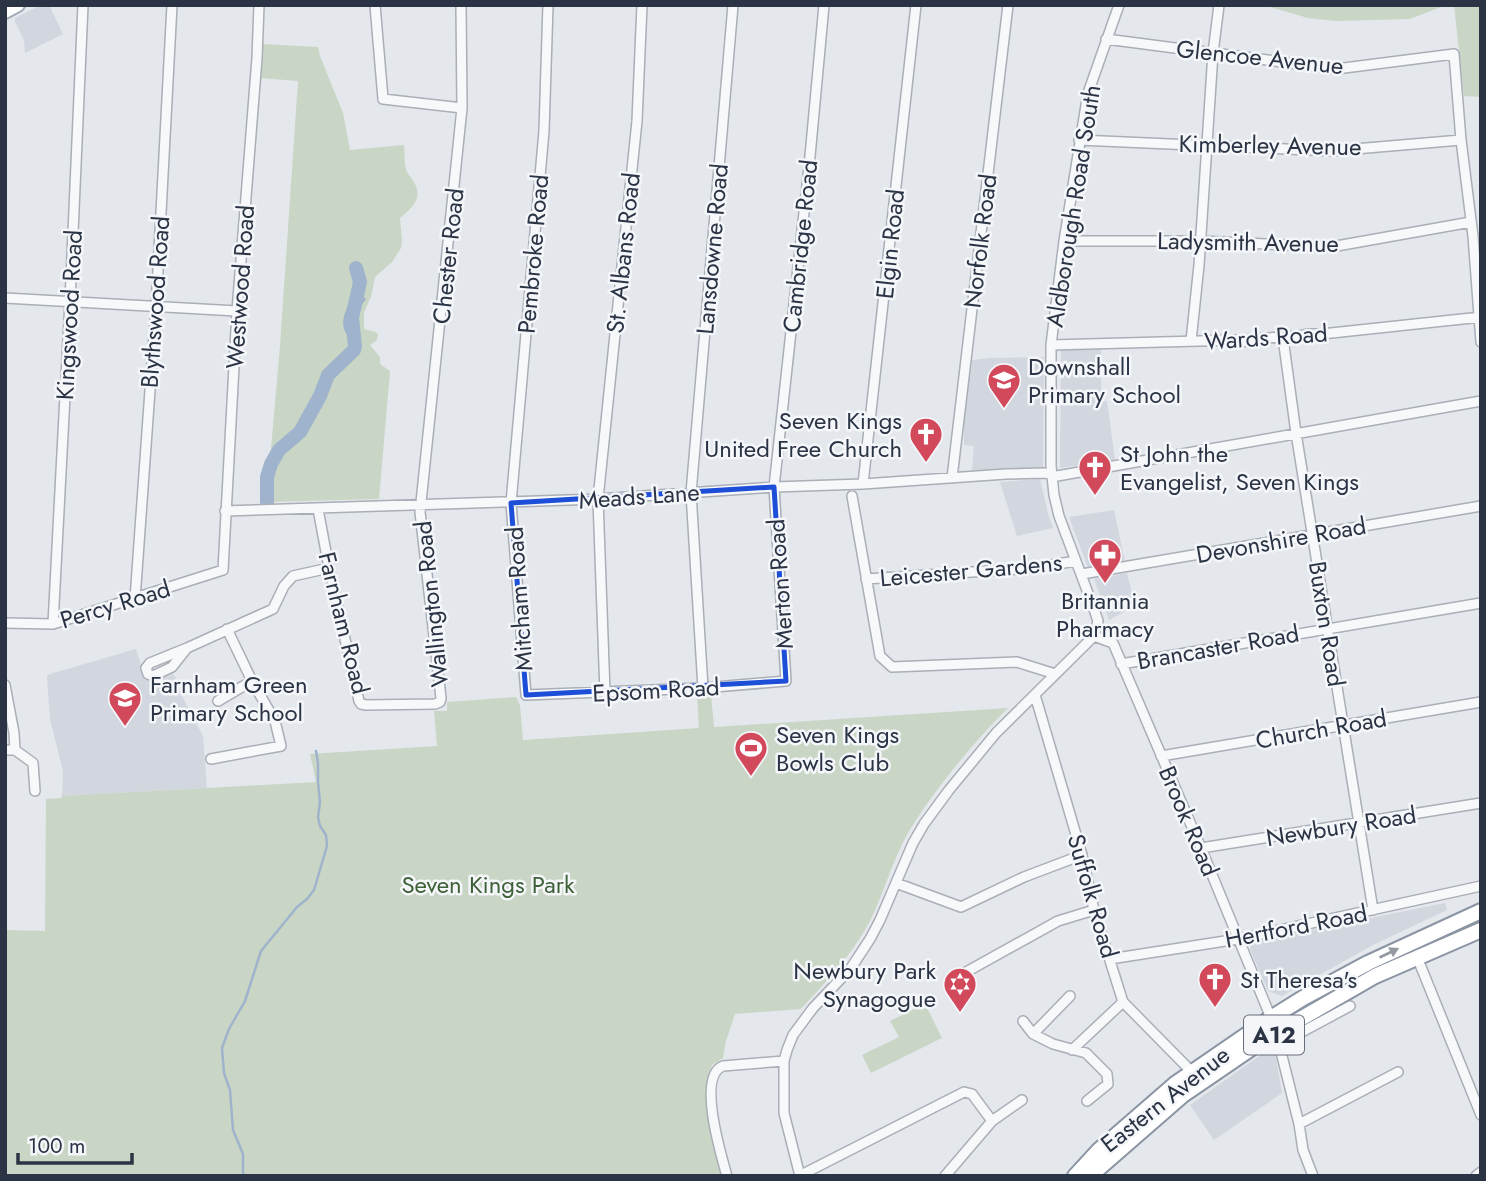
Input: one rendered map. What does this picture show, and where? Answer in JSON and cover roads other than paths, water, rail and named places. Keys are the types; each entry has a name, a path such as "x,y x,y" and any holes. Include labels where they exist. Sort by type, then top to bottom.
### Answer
{"highway":[{"name":"Eastern Avenue","path":"1075,1176 1099,1150 1175,1084 1272,1018 1368,963 1479,913"},
{"name":"Eastern Avenue","path":"1090,1176 1183,1096 1262,1041 1375,976 1481,930"}],"main road":[{"path":"5,12 18,5"}],"street":[{"name":"Kingswood Road","path":"53,624 83,5"},
{"name":"Blythswood Road","path":"135,599 156,307 172,5"},
{"name":"Westwood Road","path":"223,570 237,311 259,5"},
{"path":"375,5 383,99 463,108"},
{"name":"Chester Road","path":"421,506 463,108 461,5"},
{"name":"Pembroke Road","path":"511,503 544,131 548,5"},
{"name":"St. Albans Road","path":"605,693 598,499 637,121 642,5"},
{"name":"Lansdowne Road","path":"703,688 691,493 692,464 733,5"},
{"name":"Cambridge Road","path":"774,487 824,5"},
{"name":"Elgin Road","path":"863,484 916,5"},
{"name":"Norfolk Road","path":"952,478 1008,5"},
{"name":"Aldborough Road South","path":"1094,636 1098,621 1059,516 1051,475 1051,345 1064,241 1088,93 1119,5"},
{"path":"1191,341 1219,5"},
{"name":"Glencoe Avenue","path":"1107,39 1336,69 1454,54 1461,140"},
{"name":"Kimberley Avenue","path":"1079,140 1331,151 1461,140"},
{"path":"1461,140 1481,342"},
{"name":"Ladysmith Avenue","path":"1064,241 1200,241 1331,247 1471,222"},
{"path":"5,298 237,311"},
{"name":"Wards Road","path":"1051,345 1236,340 1243,342 1250,339 1283,338 1480,317"},
{"name":"Buxton Road","path":"1283,338 1373,910"},
{"name":"Meads Lane","path":"225,511 511,503 1045,473 1057,476 1481,401"},
{"name":"Merton Road","path":"774,487 786,681"},
{"path":"852,496 880,656 892,667 1017,662 1055,674"},
{"name":"Mitcham Road","path":"511,503 526,695"},
{"name":"Wallington Road","path":"421,506 440,702"},
{"name":"Devonshire Road","path":"1082,574 1481,506"},
{"name":"Farnham Road","path":"318,509 359,701 361,704 440,702"},
{"name":"Leicester Gardens","path":"866,579 1033,568 1076,561"},
{"path":"187,648 273,609 284,586 293,576 329,568"},
{"name":"Percy Road","path":"5,623 53,624 223,570"},
{"name":"Brancaster Road","path":"1121,664 1481,603"},
{"path":"211,759 281,746 275,721 227,629"},
{"path":"992,1121 972,1094 964,1092 799,1175 784,1113 786,1049 798,1026 851,968 870,939 924,824 949,790 996,733 1094,636"},
{"name":"Brook Road","path":"1094,636 1113,643 1272,1018"},
{"path":"218,701 252,681"},
{"name":"Epsom Road","path":"526,695 703,688 786,681"},
{"path":"5,685 14,733 10,750 33,763 34,791"},
{"name":"Suffolk Road","path":"1035,695 1082,855 1094,910 1123,1002 1193,1073"},
{"name":"Church Road","path":"1161,756 1481,702"},
{"name":"Newbury Road","path":"1201,848 1481,803"},
{"path":"896,883 961,907 1024,877 1082,855"},
{"name":"Hertford Road","path":"1110,959 1238,939 1481,886"},
{"path":"950,981 1058,921 1094,910"},
{"path":"1417,957 1481,1115"},
{"path":"1034,1034 1070,996"},
{"path":"1072,1050 1123,1002"},
{"path":"1281,1052 1288,1048 1298,1034 1350,1006"},
{"path":"1023,1021 1034,1034 1053,1044 1086,1053 1107,1074 1108,1084 1087,1101"},
{"path":"1283,1029 1281,1052 1303,1150 1313,1176"},
{"path":"1262,1041 1281,1052"},
{"path":"727,1176 714,1125 712,1086 716,1071 723,1066 784,1061"},
{"path":"1298,1124 1398,1072"},
{"path":"944,1176 992,1121 1022,1100"},
{"path":"1476,1176 1481,1172"}],"water":[{"path":"362,296 366,299 359,312 357,334 349,337 343,323 345,314 351,299"}],"waterway":[{"path":"267,502 267,477 279,450 300,432 328,375 354,350 352,318 360,282 356,268"},
{"path":"243,1176 243,1154 233,1130 230,1090 224,1073 222,1048 245,1001 261,951 314,890 327,846 326,835 318,817 320,802 316,751"}],"place":[{"name":"Downshall Primary School","path":"1004,410"},
{"name":"Seven Kings United Free Church","path":"926,464"},
{"name":"St John the Evangelist, Seven Kings","path":"1095,497"},
{"name":"Britannia Pharmacy","path":"1105,585"},
{"name":"Farnham Green Primary School","path":"125,728"},
{"name":"Seven Kings Bowls Club","path":"751,778"},
{"name":"St Theresa's","path":"1215,1009"},
{"name":"Newbury Park Synagogue","path":"960,1014"}],"park label":[{"name":"Seven Kings Park","path":"488,884"}]}
